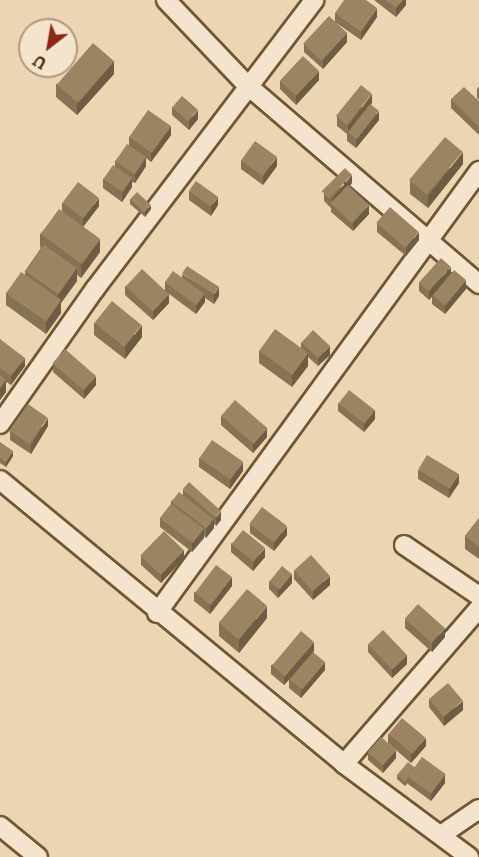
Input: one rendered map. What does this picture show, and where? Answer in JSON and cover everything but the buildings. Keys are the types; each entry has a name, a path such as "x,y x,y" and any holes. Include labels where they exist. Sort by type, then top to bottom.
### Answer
{"street":[{"path":"166,0 247,85 479,284"},
{"path":"0,424 247,85 314,0"},
{"path":"158,613 479,171"},
{"path":"0,480 158,613 344,764 470,857"},
{"path":"404,545 479,596"},
{"path":"344,764 479,608"},
{"path":"441,836 479,809"},
{"path":"0,826 38,857"}]}
